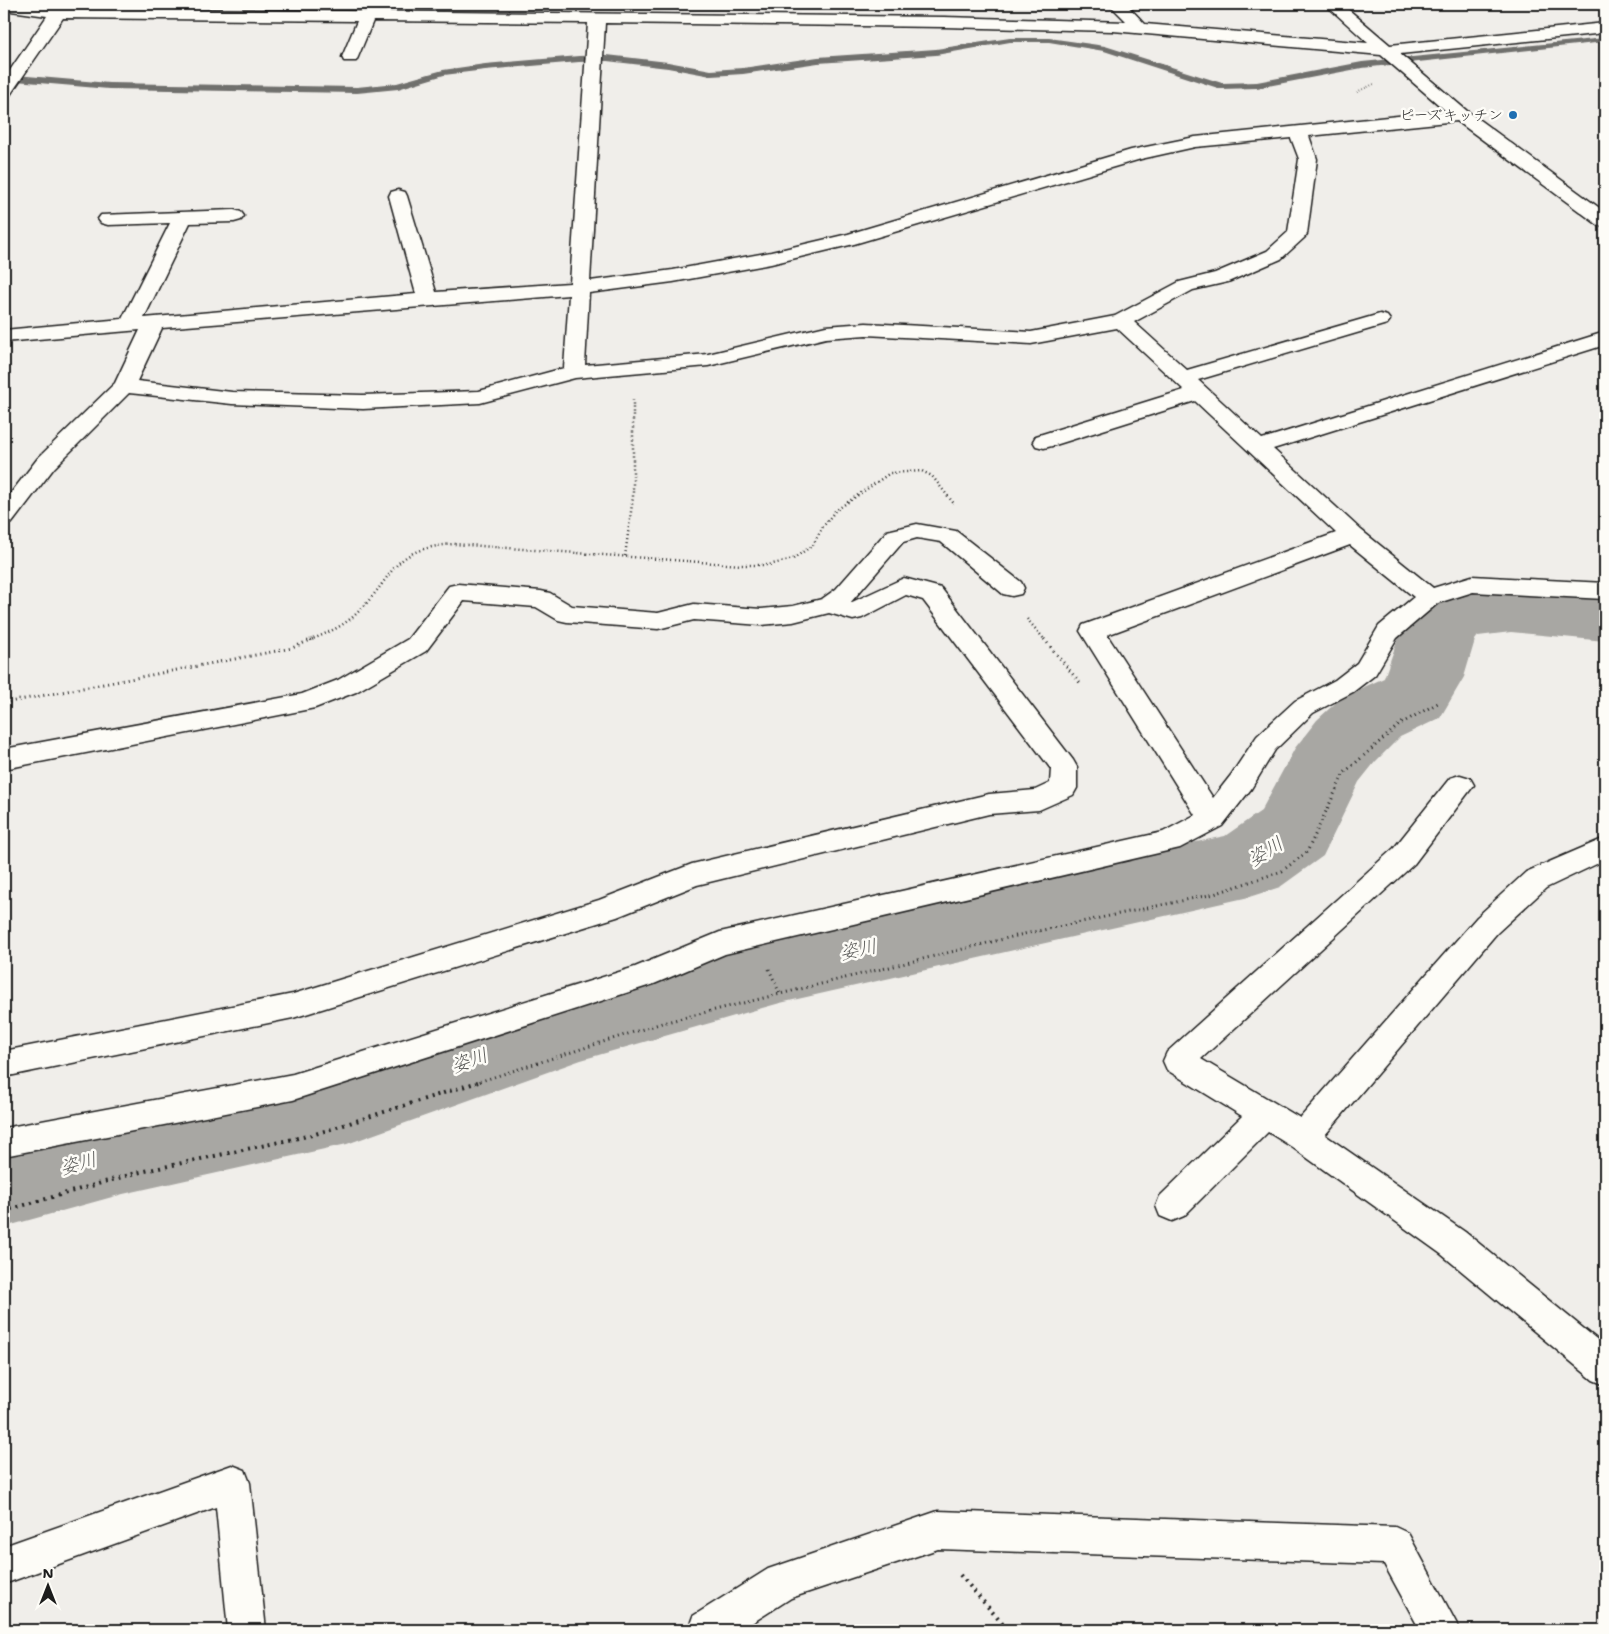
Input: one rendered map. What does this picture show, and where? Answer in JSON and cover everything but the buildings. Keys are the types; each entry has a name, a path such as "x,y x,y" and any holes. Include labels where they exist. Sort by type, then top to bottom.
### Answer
{"street":[{"path":"1117,4 1136,22 1138,29"},
{"path":"1333,4 1461,116 1605,221"},
{"path":"4,5 58,13 269,9 367,16 406,10 597,18 944,22 1138,29 1386,50 1605,28"},
{"path":"4,91 58,13"},
{"path":"350,57 367,16"},
{"path":"574,372 597,18"},
{"path":"4,336 428,299 580,288 673,276 780,256 854,238 1137,154 1195,142 1461,116"},
{"path":"124,386 232,398 363,402 480,396 574,372 708,360 826,332 866,329 1031,338 1121,321 1186,286 1221,278 1274,255 1296,234 1308,159 1298,131"},
{"path":"398,196 428,299"},
{"path":"108,219 234,216"},
{"path":"130,325 183,217"},
{"path":"1044,441 1190,385 1380,320"},
{"path":"1121,321 1352,535 1429,597"},
{"path":"4,518 46,464 124,386 154,323"},
{"path":"1258,447 1605,338"},
{"path":"4,759 306,702 347,686 416,645 458,592 541,599 567,614 658,622 694,612 761,617 793,614 830,605 845,595 895,536 917,531 948,536 1012,588"},
{"path":"1212,819 1092,631 1352,535"},
{"path":"4,1142 293,1087 643,976 720,944 1080,860 1170,841 1212,819 1241,782 1266,743 1304,707 1344,686 1366,669 1388,632 1429,597 1472,584 1605,591"},
{"path":"4,1064 294,1006 607,909 692,875 989,804 1039,800 1063,788 1064,767 932,594 904,586 853,612 830,605"},
{"path":"1460,785 1404,856 1178,1061 1303,1137 1453,1243 1605,1368"},
{"path":"1303,1137 1488,925 1536,880 1605,848"},
{"path":"1172,1206 1265,1114"},
{"path":"4,1565 232,1483 246,1630"},
{"path":"707,1630 781,1582 938,1530 1395,1546 1441,1630"}],"path":[{"path":"624,556 630,536 635,486 633,366"},
{"path":"4,1211 136,1173 312,1135 662,1023 780,994"},
{"path":"938,1530 952,1566 1008,1630"}],"waterway":[{"path":"4,77 109,86 357,90 398,86 443,73 485,67 579,59 607,58 668,65 711,73 743,71 818,60 936,52 1010,40 1049,40 1105,49 1221,86 1257,85 1362,65 1605,40"},
{"name":"姿川","path":"4,1183 123,1151 347,1103 570,1024 780,966 1249,864 1293,833 1324,769 1346,741 1371,717 1412,698 1425,677 1439,633 1455,614 1511,607 1605,616"}],"place":[{"name":"ピーズキッチン","path":"1513,115"}]}
